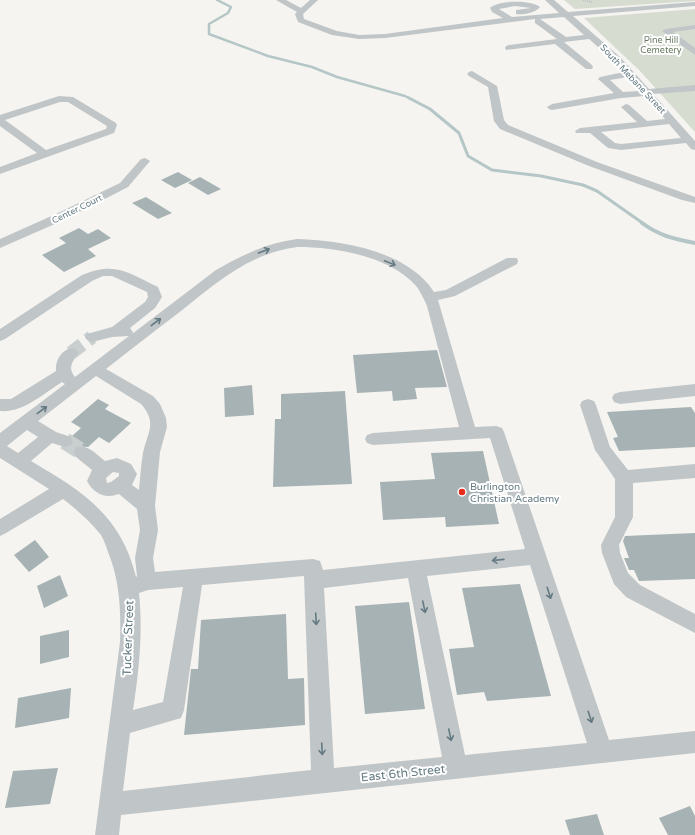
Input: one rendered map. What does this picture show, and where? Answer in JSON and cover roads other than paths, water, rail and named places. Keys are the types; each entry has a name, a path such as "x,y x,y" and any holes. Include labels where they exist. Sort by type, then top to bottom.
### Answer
{"street":[{"path":"280,0 302,11"},
{"name":"South Mebane Street","path":"549,0 611,54 647,92 692,144"},
{"path":"311,1 299,14 301,20 335,33 359,37 386,36 511,19 695,4"},
{"path":"502,14 511,19"},
{"path":"538,21 589,67"},
{"path":"695,27 666,31 695,52"},
{"path":"509,48 591,36"},
{"path":"577,57 611,54"},
{"path":"472,74 492,86 500,121 504,127 629,178 695,200"},
{"path":"621,95 603,79 630,74"},
{"path":"552,107 621,95 695,88"},
{"path":"0,120 59,99 70,99 112,125 110,131 0,171"},
{"path":"626,106 644,124"},
{"path":"0,120 45,154"},
{"path":"580,131 672,121"},
{"path":"594,130 612,146 621,147 692,144"},
{"name":"Center Court","path":"0,244 60,217 124,185 134,176 145,162"},
{"path":"0,442 221,273 240,261 262,251 283,245 306,243 328,244 352,250 396,265 413,276 427,291 434,306 469,433"},
{"path":"430,297 450,293 512,261"},
{"path":"0,336 87,278 95,274 108,272 114,272 153,290 156,297 150,305 117,331"},
{"path":"92,337 117,331 139,336"},
{"path":"71,353 65,359 62,367 64,373 74,386"},
{"path":"95,369 147,400 154,408 158,418 159,427 152,452 146,506 149,530 144,558 147,581"},
{"path":"0,406 10,406 18,403 64,373"},
{"path":"620,398 695,390"},
{"path":"588,405 603,450 624,477 624,517 610,545 611,554 621,578 640,595 695,624"},
{"path":"18,462 57,439 26,422"},
{"path":"373,439 496,432 602,753"},
{"name":"Tucker Street","path":"0,450 62,490 81,504 106,528 120,554 126,572 131,599 128,667 107,835"},
{"path":"82,452 102,469"},
{"path":"117,465 125,468 128,471 128,479 121,486 110,490 101,488 96,481 97,477 102,469 107,467 117,465"},
{"path":"624,477 695,471"},
{"path":"121,486 146,506"},
{"path":"81,504 101,488"},
{"path":"0,528 62,490"},
{"path":"314,580 537,556"},
{"path":"128,588 147,581 313,567 323,781"},
{"path":"416,569 456,768"},
{"path":"120,724 173,710 194,577"},
{"name":"East 6th Street","path":"110,804 695,742"}],"waterway":[{"path":"217,0 231,7 228,13 209,24 209,34 268,56 312,67 337,77 409,98"},
{"path":"409,98 430,109 459,133 468,156 492,170 541,176 583,185 597,191 644,224"},
{"path":"642,223 667,236 695,243"}],"tunnel":[{"path":"71,353 92,337"},
{"path":"65,441 82,452"}],"place":[{"name":"Burlington Christian Academy","path":"462,492"}],"park label":[{"name":"Pine Hill Cemetery","path":"661,46"}]}
